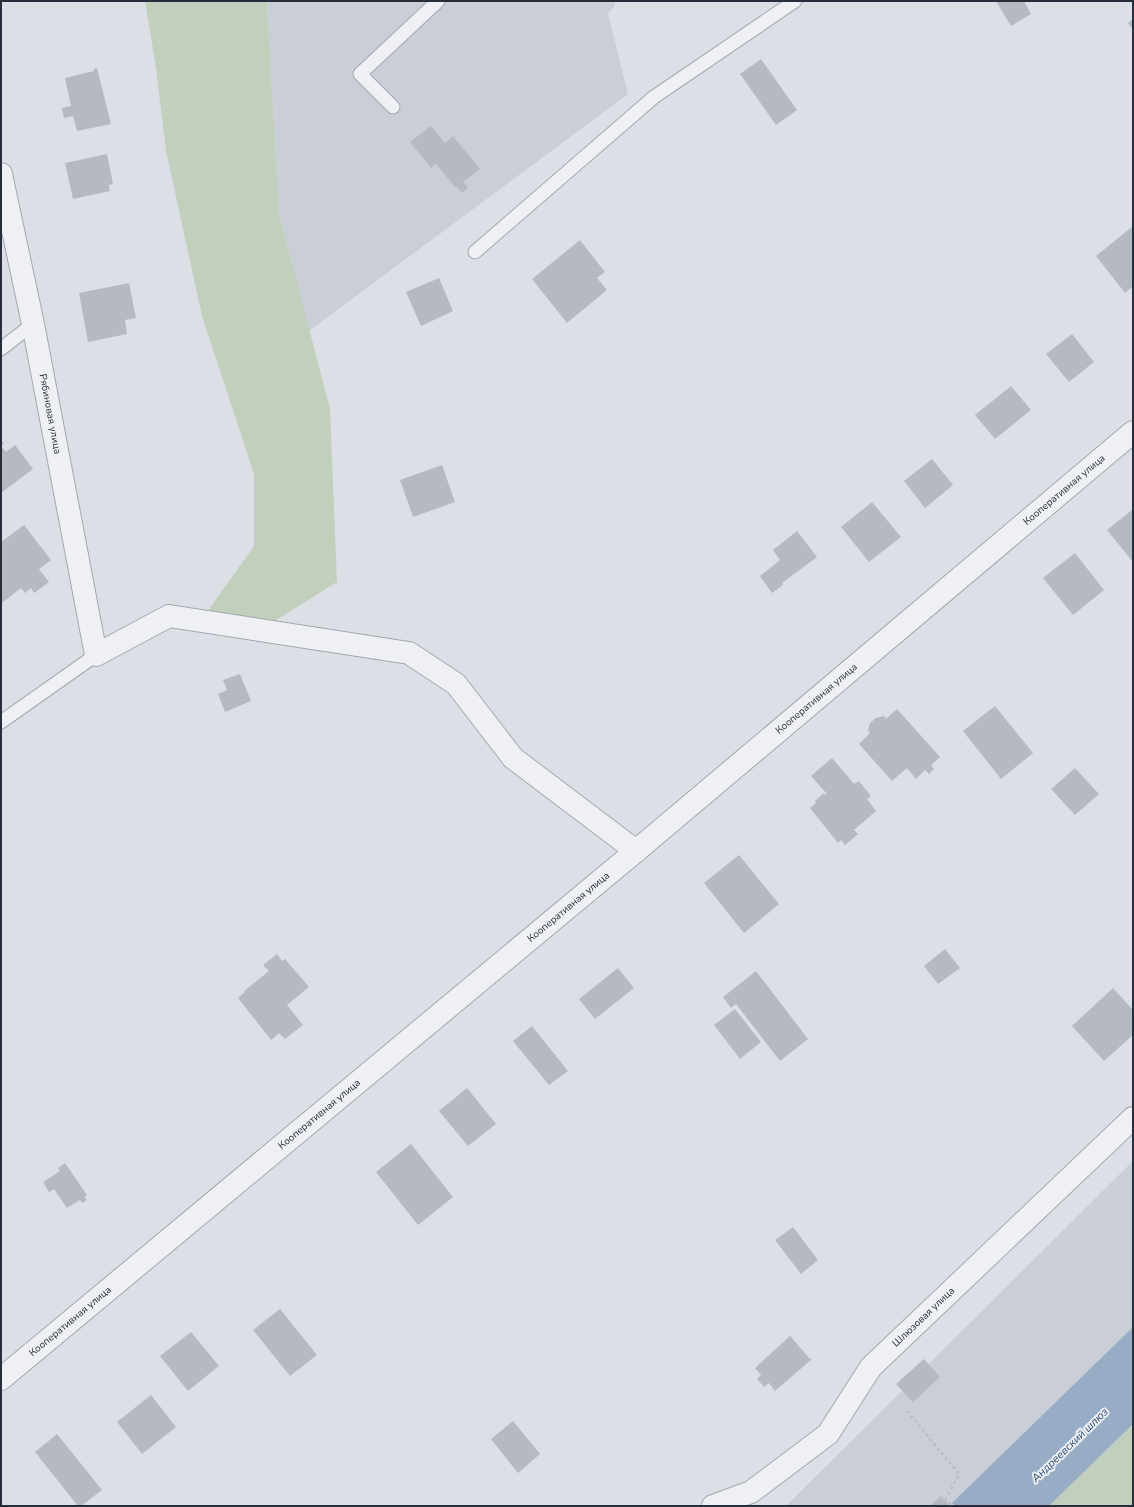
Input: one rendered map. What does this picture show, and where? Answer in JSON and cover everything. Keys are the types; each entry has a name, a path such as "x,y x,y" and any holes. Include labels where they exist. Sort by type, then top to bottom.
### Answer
{"street":[{"name":"Рябиновая улица","path":"1,174 33,324 96,655"},
{"name":"Кооперативная улица","path":"1,1379 636,851 1133,432"},
{"path":"96,655 169,616 409,653 456,684 513,758 636,851"},
{"name":"Шлюзовая улица","path":"713,1506 751,1492 828,1434 872,1367 1133,1118"}],"lane":[{"path":"393,107 360,74 438,1"},
{"path":"474,252 654,97 795,1"},
{"path":"1,349 33,324"},
{"path":"1,722 96,655"}],"path":[{"path":"907,1411 959,1474 946,1499 952,1506"}],"shaded area":[{"path":"267,1 614,1 615,6 608,13 628,94 309,331 279,213"},
{"path":"1133,1161 1133,1327 953,1503 955,1506 786,1506"}],"green space":[{"path":"145,1 267,1 279,213 330,409 337,582 262,629 207,612 254,546 254,474 202,316 166,151 156,68"},
{"path":"1133,1424 1133,1506 1049,1506"}],"water":[{"name":"Андреевский шлюз","path":"1133,1327 1133,1424 1049,1506 955,1506 952,1503"}],"building":[{"path":"996,1 1024,1 1031,14 1011,26"},
{"path":"1133,19 1133,29 1128,23"},
{"path":"761,59 797,110 776,125 740,74"},
{"path":"97,68 111,124 77,131 73,116 64,118 62,108 71,106 65,78 94,71 94,69"},
{"path":"431,126 445,143 453,136 480,169 463,182 468,188 462,193 436,164 431,168 410,142"},
{"path":"107,154 113,184 109,185 110,191 73,199 65,163"},
{"path":"1133,226 1133,286 1125,293 1096,256"},
{"path":"580,240 605,272 597,278 607,290 567,323 532,279"},
{"path":"439,278 453,311 421,326 406,292"},
{"path":"129,283 136,318 125,320 127,334 88,342 79,293"},
{"path":"1072,334 1094,362 1069,382 1046,354"},
{"path":"1011,386 1031,410 995,439 975,415"},
{"path":"15,445 33,469 1,493 1,446 6,452"},
{"path":"932,459 953,485 925,508 904,481"},
{"path":"442,465 455,502 413,517 400,480"},
{"path":"872,502 901,537 869,562 841,527"},
{"path":"1132,510 1133,511 1133,562 1107,530"},
{"path":"24,525 51,560 39,569 49,582 34,593 31,588 25,593 21,588 3,602 1,600 1,542"},
{"path":"797,531 817,557 782,583 783,585 772,593 760,576 780,560 773,550"},
{"path":"1075,553 1104,590 1073,615 1043,578"},
{"path":"240,674 251,701 225,712 218,694 227,690 223,680"},
{"path":"995,706 1033,753 1001,779 963,731"},
{"path":"897,709 940,757 931,765 934,769 929,774 925,770 916,779 907,768 892,781 859,744 870,733 868,730 870,723 876,718 884,716 886,719"},
{"path":"832,758 854,784 859,781 871,796 867,799 876,811 854,830 858,834 845,845 841,840 838,843 810,808 824,793 825,795 827,794 811,776"},
{"path":"1075,768 1099,794 1075,815 1051,789"},
{"path":"739,855 779,904 744,933 704,883"},
{"path":"945,949 960,968 938,984 924,966"},
{"path":"277,954 282,961 285,959 309,987 287,1005 303,1025 285,1039 279,1033 271,1040 238,998 245,992 244,991 269,971 263,965"},
{"path":"618,968 634,988 595,1019 579,999"},
{"path":"756,971 808,1039 780,1061 736,1004 731,1008 723,997"},
{"path":"1113,988 1133,1010 1133,1035 1104,1061 1072,1026"},
{"path":"735,1009 761,1042 740,1059 714,1025"},
{"path":"532,1026 568,1071 549,1085 513,1041"},
{"path":"467,1088 496,1124 468,1146 439,1111"},
{"path":"411,1144 453,1197 418,1225 376,1172"},
{"path":"65,1163 87,1195 84,1197 87,1200 82,1203 80,1200 67,1208 54,1189 49,1192 43,1182 60,1171 58,1168"},
{"path":"793,1227 818,1260 801,1274 775,1240"},
{"path":"280,1309 317,1355 290,1376 253,1330"},
{"path":"191,1332 219,1366 188,1391 160,1356"},
{"path":"791,1335 791,1337 810,1359 812,1359 775,1391 769,1383 764,1387 757,1379 761,1375 755,1368"},
{"path":"924,1359 940,1377 913,1402 896,1384"},
{"path":"151,1395 176,1427 142,1454 117,1422"},
{"path":"513,1421 540,1454 518,1473 491,1439"},
{"path":"57,1434 102,1490 81,1506 78,1506 35,1452"},
{"path":"941,1496 950,1506 930,1506"}]}
